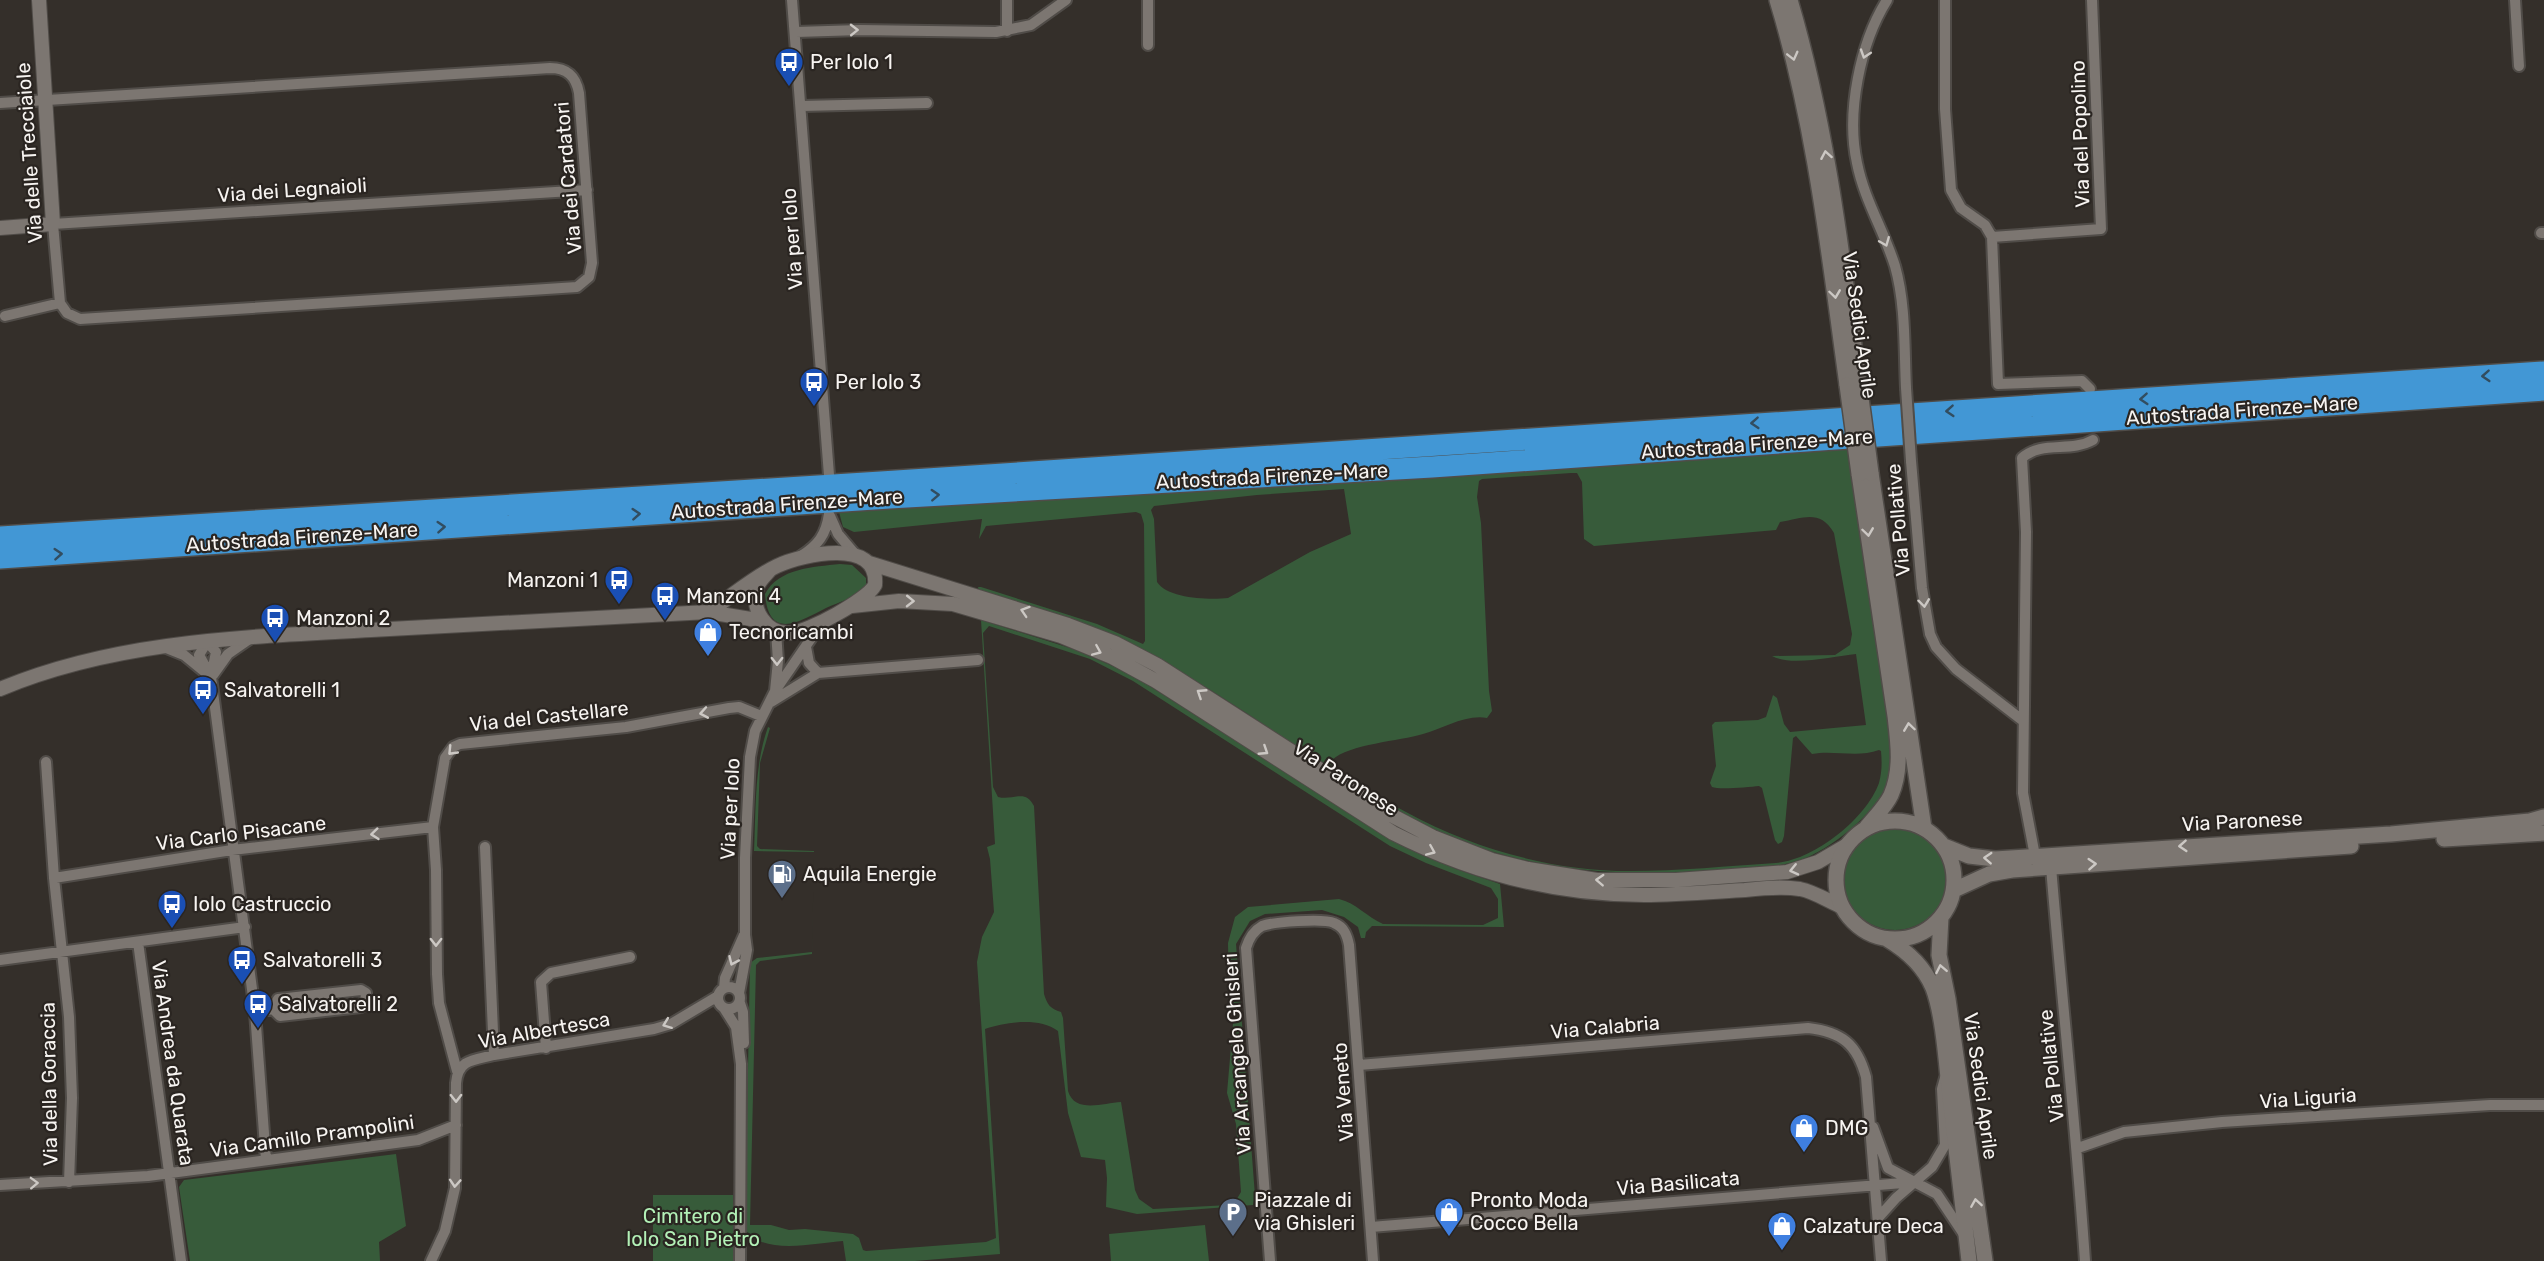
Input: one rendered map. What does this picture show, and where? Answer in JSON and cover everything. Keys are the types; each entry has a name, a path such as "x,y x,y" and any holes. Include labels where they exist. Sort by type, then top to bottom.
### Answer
{"highway":[{"name":"Autostrada Firenze-Mare","path":"0,537 881,482 2544,372"},
{"name":"Autostrada Firenze-Mare","path":"0,558 890,498 1432,467 2544,390"}],"main road":[{"name":"Via Sedici Aprile","path":"1777,0 1803,97 1853,384"},
{"name":"Via Sedici Aprile","path":"1790,0 1818,111 1836,213 1853,384 1899,755 1897,775 1891,796 1866,828 1847,845 1836,869 1836,888 1842,907 1860,929 1887,939 1905,950 1933,988 1947,1069 1968,1261"},
{"name":"Via Sedici Aprile","path":"1865,474 1924,828"},
{"name":"Via Paronese","path":"1944,846 1982,858 2035,856 2391,834 2530,821 2544,817"},
{"name":"Via Sedici Aprile","path":"1866,828 1894,821 1924,828 1944,846 1954,872 1954,890 1941,917 1923,933 1910,938 1887,939"},
{"name":"Via Paronese","path":"1954,890 1975,879 1999,872 2544,833"},
{"name":"Via Sedici Aprile","path":"1941,917 1939,955 1948,999 1985,1261"}],"street":[{"name":"Via delle Trecciaiole","path":"39,0 60,303"},
{"name":"Via per Iolo","path":"792,0 829,475"},
{"path":"1007,0 1007,31"},
{"path":"796,32 1007,31 1031,25 1066,0"},
{"path":"1148,0 1148,45"},
{"name":"Via Pollative","path":"1887,0 1873,30 1858,77 1854,137 1857,163 1898,279 1922,588 1930,634 1936,646 1956,669 2022,720"},
{"path":"1945,0 1945,109 1951,190 1961,208 1985,225 1992,237 1998,384 2082,381 2090,389"},
{"name":"Via del Popolino","path":"1992,237 2101,229 2092,0"},
{"path":"2515,0 2519,66"},
{"name":"Via dei Cardatori","path":"0,103 559,68 572,76 578,87 592,270 584,283 570,289 80,319 67,313 60,303"},
{"path":"802,106 927,103"},
{"name":"Via dei Legnaioli","path":"0,228 587,190"},
{"path":"5,315 60,303"},
{"path":"2035,856 2023,793 2022,720 2026,532 2022,458 2036,448 2082,446 2093,440"},
{"path":"708,612 770,570 793,560 815,546 828,526 829,514 838,534 854,553"},
{"path":"793,560 828,554 854,553"},
{"name":"Via Paronese","path":"854,553 869,563 1068,625 1122,646 1157,665 1411,826 1463,850 1512,865 1597,880 1677,880 1787,872 1818,862 1847,845"},
{"path":"0,689 67,666 164,646 253,637 708,612 763,621 776,630 793,633 852,606 866,597 875,585 873,570 869,563"},
{"path":"763,621 758,611 756,594 759,585 770,570"},
{"name":"Via Paronese","path":"852,606 899,601 953,604 1061,636 1112,657 1156,681 1393,833 1431,851 1486,872 1560,889 1618,895 1646,896 1788,887 1813,893 1842,907"},
{"name":"Via per Iolo","path":"741,1065 745,1039 740,998 747,950 745,935 750,758 755,731 775,691 825,619"},
{"name":"Via per Iolo","path":"775,691 778,660 776,630"},
{"path":"211,677 228,654 253,637"},
{"path":"207,642 216,652 211,677 255,1012 266,1160"},
{"path":"164,646 184,655 211,677"},
{"path":"806,646 809,663 819,673"},
{"path":"763,713 771,702 819,673 978,660"},
{"name":"Via del Castellare","path":"457,1071 439,1004 433,827 445,758 449,752 460,744 626,728 739,707 763,713"},
{"name":"Via della Goraccia","path":"0,1185 69,1182 72,1098 69,1017 54,878 46,762"},
{"name":"Via Carlo Pisacane","path":"54,878 232,850 433,827"},
{"path":"485,847 494,1055"},
{"name":"Via Pollative","path":"2051,867 2064,1023 2078,1148 2085,1261"},
{"name":"Via Arcangelo Ghisleri","path":"1270,1261 1246,948 1252,934 1266,925 1321,921 1337,925"},
{"name":"Via Veneto","path":"1337,925 1347,936 1349,945 1374,1261"},
{"name":"Via Andrea da Quarata","path":"181,1261 138,942 245,927"},
{"name":"Via per Iolo","path":"721,992 745,935"},
{"path":"0,960 138,942"},
{"path":"546,1048 541,982 544,977 630,957"},
{"path":"731,987 740,998 735,1008 724,1008 719,1003 721,992 731,987"},
{"path":"361,990 366,993 365,1003 361,1007 279,1016 273,1009 278,999 361,990"},
{"name":"Via Albertesca","path":"457,1071 469,1061 494,1055 546,1048 671,1024 721,992"},
{"path":"317,995 318,1012"},
{"name":"Via per Iolo","path":"724,1008 736,1027 741,1065 740,1261"},
{"path":"255,1012 273,1009"},
{"name":"Via Calabria","path":"1359,1065 1808,1028 1826,1030 1850,1044 1860,1056 1866,1077 1868,1113"},
{"path":"1878,1218 1896,1198 1932,1167 1945,1145 1942,1089 1947,1069"},
{"path":"431,1261 445,1231 455,1188 457,1071"},
{"name":"Via Liguria","path":"2078,1148 2124,1132 2222,1122 2490,1105 2544,1105"},
{"path":"1868,1113 1888,1168 1937,1194 1966,1238"},
{"path":"1868,1113 1881,1261"},
{"name":"Via Camillo Prampolini","path":"69,1182 169,1174 418,1140 456,1125"},
{"name":"Via Basilicata","path":"1371,1227 1916,1182"}],"green space":[{"path":"1847,447 1892,735 1889,778 1877,802 1848,832 1814,854 1782,865 1648,873 1581,870 1515,858 1447,836 1406,815 1367,792 1204,686 1136,647 1070,619 979,591 978,587 981,587 1097,624 1143,644 1145,641 1144,524 1141,514 1136,512 986,526 979,539 982,519 854,532 843,527 839,512","holes":["1577,473 1582,482 1584,539 1594,546 1776,530 1780,522 1804,517 1817,518 1829,525 1834,533 1852,634 1850,645 1835,655 1772,656 1790,661 1801,661 1856,654 1866,725 1790,732 1784,724 1777,698 1773,695 1766,717 1758,720 1715,722 1712,725 1716,766 1710,783 1716,788 1759,786 1762,788 1778,844 1782,842 1784,836 1793,738 1796,736 1812,754 1863,753 1879,750 1882,767 1879,783 1863,810 1851,823 1822,846 1791,860 1776,863 1648,871 1601,870 1543,862 1486,847 1432,825 1349,779 1333,765 1332,760 1350,750 1423,734 1471,718 1487,718 1492,711 1489,691 1481,523 1477,497 1479,481","1344,489 1351,534 1310,552 1228,598 1211,599 1180,595 1162,588 1157,582 1154,519 1151,510 1154,506"]},
{"path":"840,564 852,565 866,578 866,586 862,590 796,622 779,623 773,618 768,609 765,594 771,585 798,570"},
{"path":"981,620 1073,649 1129,673 1394,841 1456,869 1500,884 1504,927 1372,926 1366,932 1365,938 1361,938 1358,927 1344,917 1322,910 1265,914 1250,921 1236,944 1255,1196 1253,1205 1137,1214 1106,1207 1105,1160 1081,1157 1068,1113 1058,1031 1032,1022 1003,1024 985,1029 1000,1254 915,1261 846,1261 843,1241 790,1246 776,1245 764,1243 745,1229 750,963 757,958 812,952 813,885 812,954 760,961 756,965 750,1225 771,1225 789,1230 805,1229 853,1234 859,1238 863,1250 866,1251 986,1242 996,1238 977,962 982,937 994,912 987,847 995,844","holes":["989,626 1090,659 1133,681 1390,846 1426,863 1491,888 1498,899 1498,918 1483,925 1383,924 1339,899 1248,907 1235,917 1228,943 1229,996 1234,1012 1227,1093 1236,1124 1241,1192 1235,1202 1229,1205 1153,1209 1139,1199 1135,1190 1121,1102 1083,1105 1077,1103 1068,1091 1063,1018 1061,1012 1046,1001 1044,994 1034,806 1023,796 998,797 993,787 983,633"]},
{"path":"768,727 770,728 760,763 757,846 760,849 814,851 754,851 758,773 763,742"},
{"path":"1895,826 1915,830 1932,841 1943,858 1947,878 1943,898 1932,915 1915,926 1895,930 1875,926 1858,915 1847,898 1843,878 1847,858 1858,841 1875,830"},
{"path":"396,1154 406,1226 379,1242 380,1261 190,1261 179,1187 184,1180"},
{"name":"Cimitero di Iolo San Pietro","path":"653,1195 733,1195 733,1261 653,1261"},
{"path":"1205,1225 1209,1261 1111,1261 1109,1234"}],"place":[{"name":"Per Iolo 1","path":"789,88"},
{"name":"Per Iolo 3","path":"814,408"},
{"name":"Manzoni 1","path":"619,606"},
{"name":"Manzoni 4","path":"665,622"},
{"name":"Manzoni 2","path":"275,644"},
{"name":"Tecnoricambi","path":"708,658"},
{"name":"Salvatorelli 1","path":"203,716"},
{"name":"Aquila Energie","path":"782,900"},
{"name":"Iolo Castruccio","path":"172,930"},
{"name":"Salvatorelli 3","path":"242,986"},
{"name":"Salvatorelli 2","path":"258,1030"},
{"name":"DMG","path":"1804,1154"},
{"name":"Piazzale di via Ghisleri","path":"1233,1238"},
{"name":"Pronto Moda Cocco Bella","path":"1449,1238"},
{"name":"Calzature Deca","path":"1782,1252"}]}
